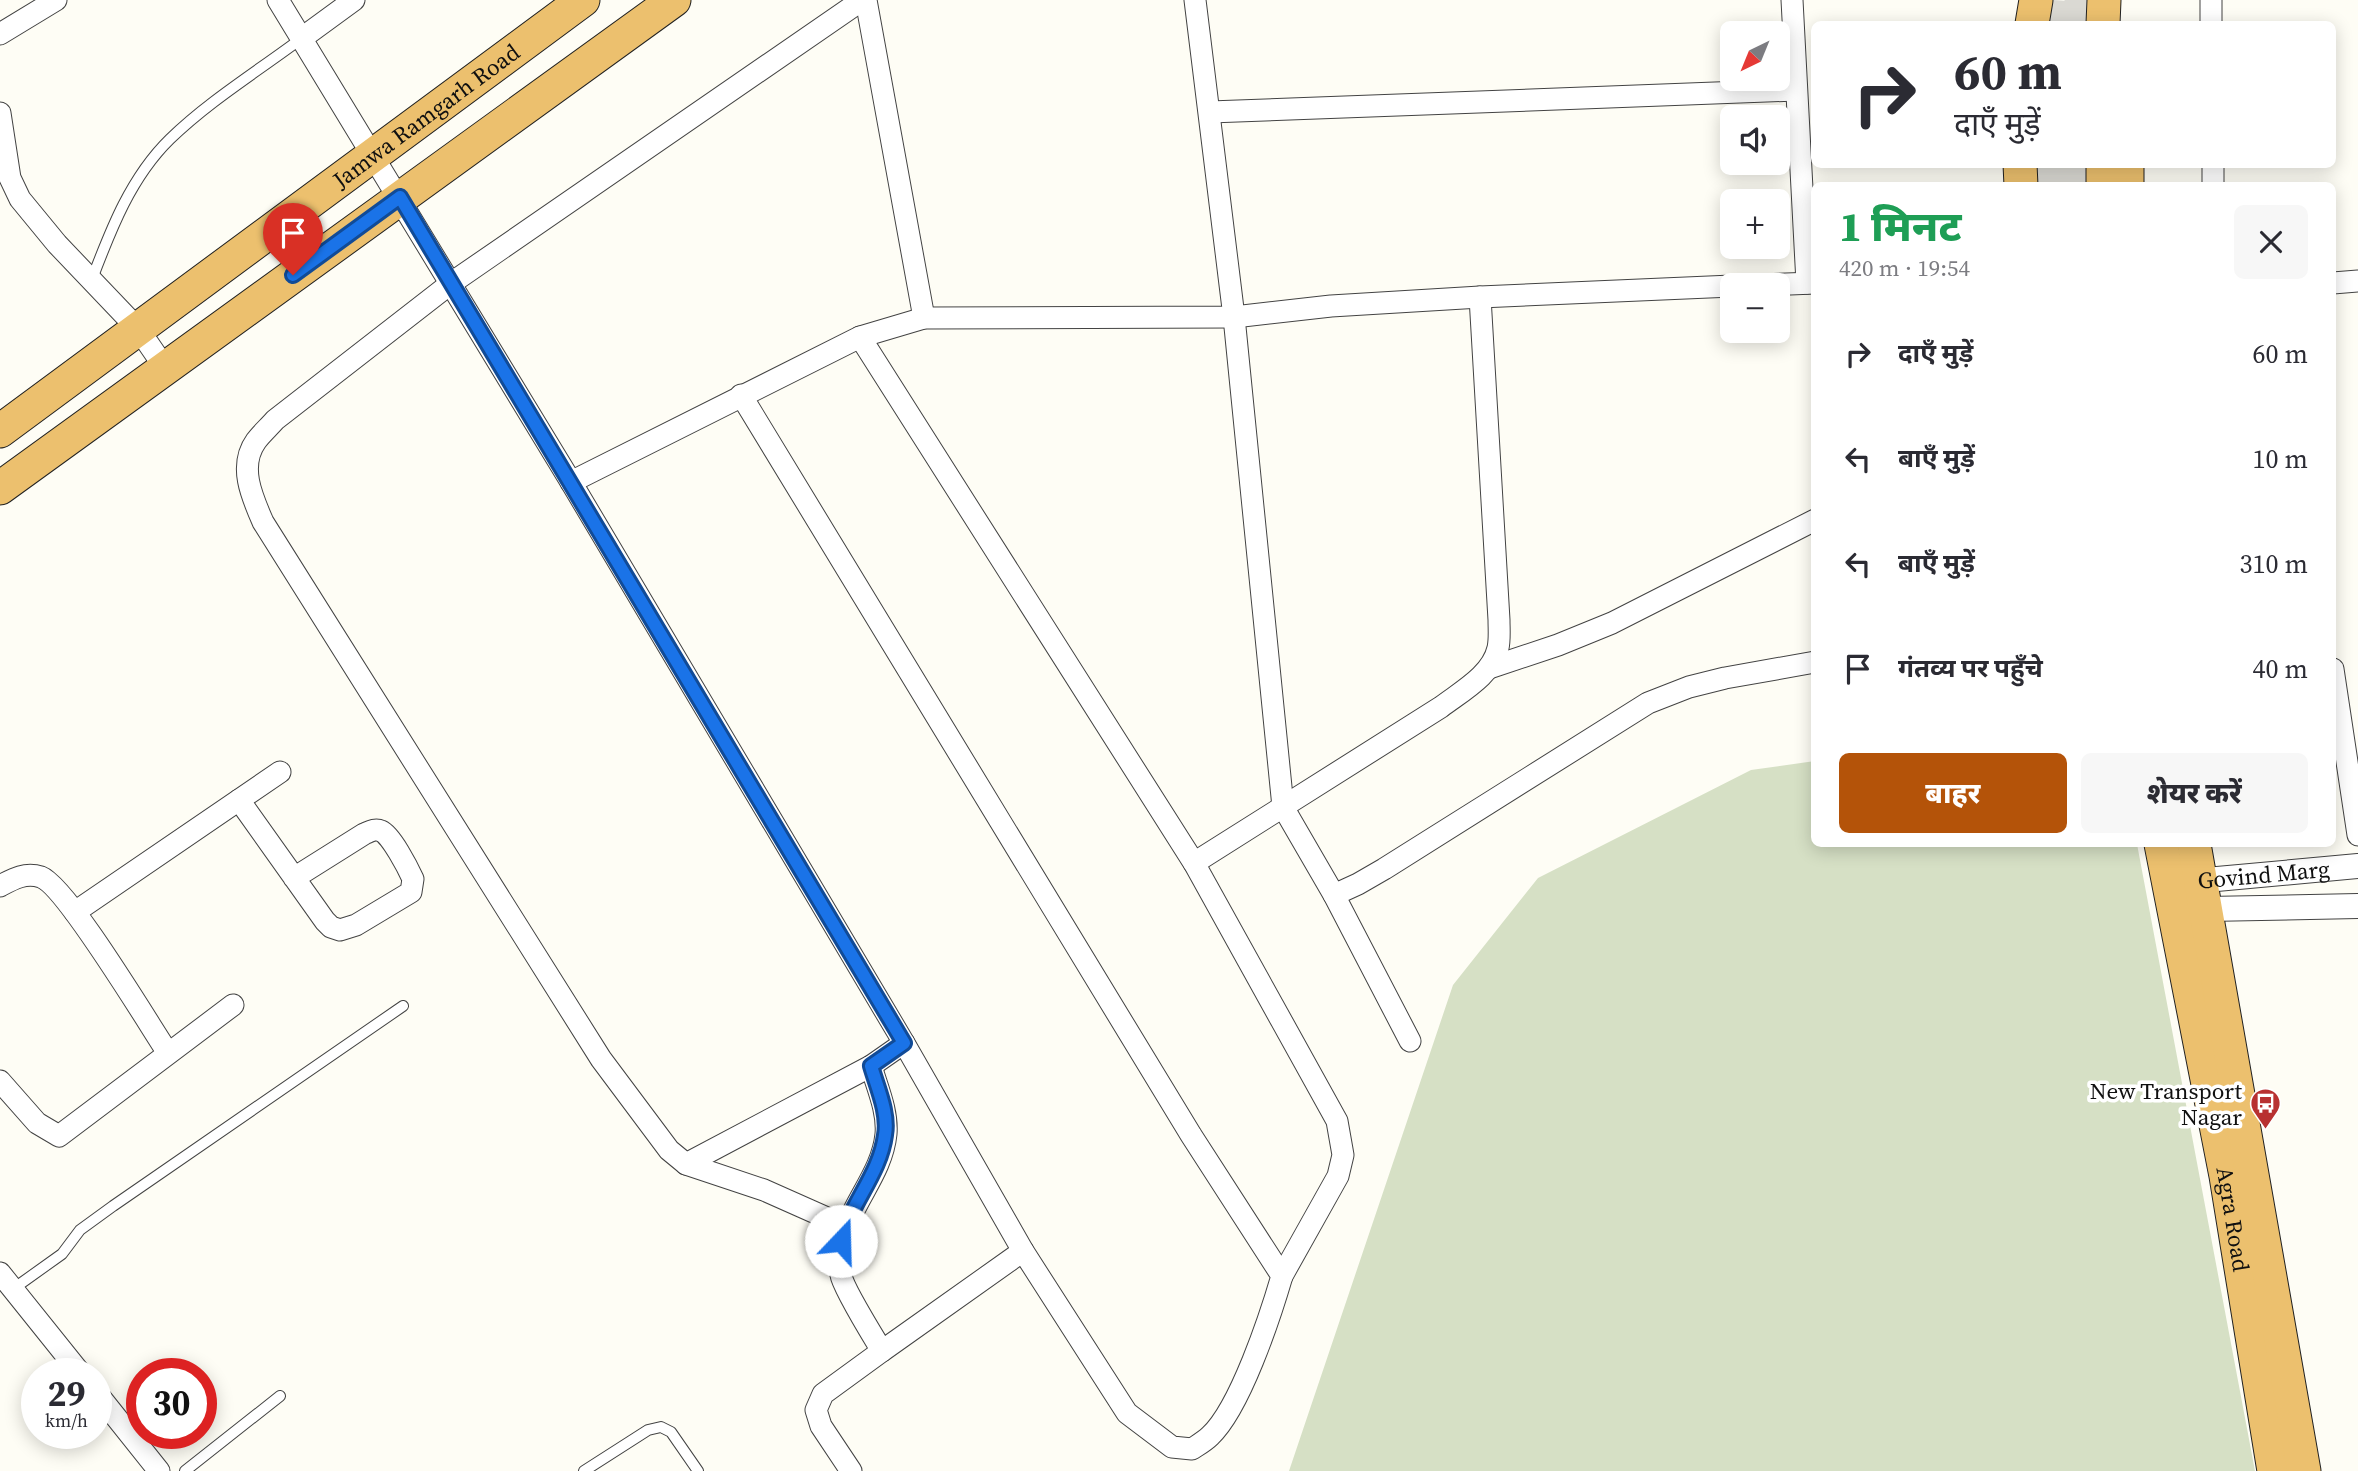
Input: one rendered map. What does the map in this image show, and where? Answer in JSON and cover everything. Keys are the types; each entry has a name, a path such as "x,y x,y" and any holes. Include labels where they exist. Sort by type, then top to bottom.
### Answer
{"highway":[{"name":"Jamwa Ramgarh Road","path":"0,432 583,0"},
{"path":"0,488 674,0"},
{"path":"2032,21 2036,0"},
{"path":"2104,0 2104,21"},
{"path":"2127,0 2127,21"},
{"name":"Agra Road","path":"2163,847 2189,897 2227,1176 2274,1471"},
{"path":"2194,847 2189,897 2304,1471"}],"street":[{"path":"0,34 56,0"},
{"path":"278,0 571,482 904,1043 1023,1251 1127,1413 1172,1447 1192,1449 1211,1435 1231,1408 1272,1313 1282,1276 1338,1176 1343,1155 1337,1121 1194,863 860,337"},
{"path":"302,38 354,0"},
{"path":"845,1226 764,1190 686,1164 669,1150 601,1059 263,522 251,494 247,463 255,442 268,428 450,284 864,0 924,318"},
{"path":"1195,0 1234,317 1283,807 1334,895 1410,1041"},
{"path":"1790,284 1811,283 1792,0"},
{"path":"2211,0 2211,21"},
{"path":"1210,112 1796,90"},
{"path":"0,113 10,178 20,199 57,244 139,330 165,368"},
{"path":"2336,283 2358,281"},
{"path":"571,482 860,337 924,318 1234,317 1331,306 1720,287"},
{"path":"1194,863 1441,706 1470,686 1489,668 1498,648 1499,620 1480,297"},
{"path":"741,395 1191,1135 1282,1276"},
{"path":"1489,668 1558,645 1612,623 1811,522"},
{"path":"1334,895 1384,869 1648,703 1689,687 1725,678 1811,663"},
{"path":"2336,687 2356,804 2358,835"},
{"path":"75,912 280,772"},
{"path":"239,800 294,878 325,921 331,927 340,930 356,925 411,892 413,886 413,879 387,836 374,830 294,878"},
{"name":"Govind Marg","path":"2189,897 2358,866"},
{"path":"0,887 21,875 40,877 54,886 75,912 167,1053"},
{"name":"Govind Marg","path":"2189,897 2358,906"},
{"path":"0,1081 37,1123 59,1136 233,1005"},
{"path":"686,1164 871,1066 904,1043"},
{"path":"871,1066 883,1105 886,1133 877,1164 845,1226 841,1241 841,1277 881,1351"},
{"path":"851,1471 821,1426 816,1410 823,1394 1023,1251"},
{"path":"7,1281 68,1358"},
{"path":"112,1412 159,1471"}],"lane":[{"path":"92,279 113,223 132,189 168,141 199,114 302,38"},
{"path":"7,1281 62,1254 80,1230 403,1006"},
{"path":"185,1471 280,1396"},
{"path":"584,1471 649,1430 661,1427 671,1432 698,1471"}],"green space":[{"path":"1811,762 1811,847 2138,847 2255,1471 1289,1471 1453,985 1538,878 1751,770"}],"tunnel":[{"path":"2052,21 2054,0"},
{"path":"2081,0 2081,21"},
{"path":"2049,168 2049,182"},
{"path":"2076,168 2076,182"}],"place":[{"name":"New Transport Nagar","path":"2265,1131"}],"route":[{"path":"293,275 400,197 904,1043 871,1066 883,1105 886,1133 877,1164 845,1226 841,1241"}]}
